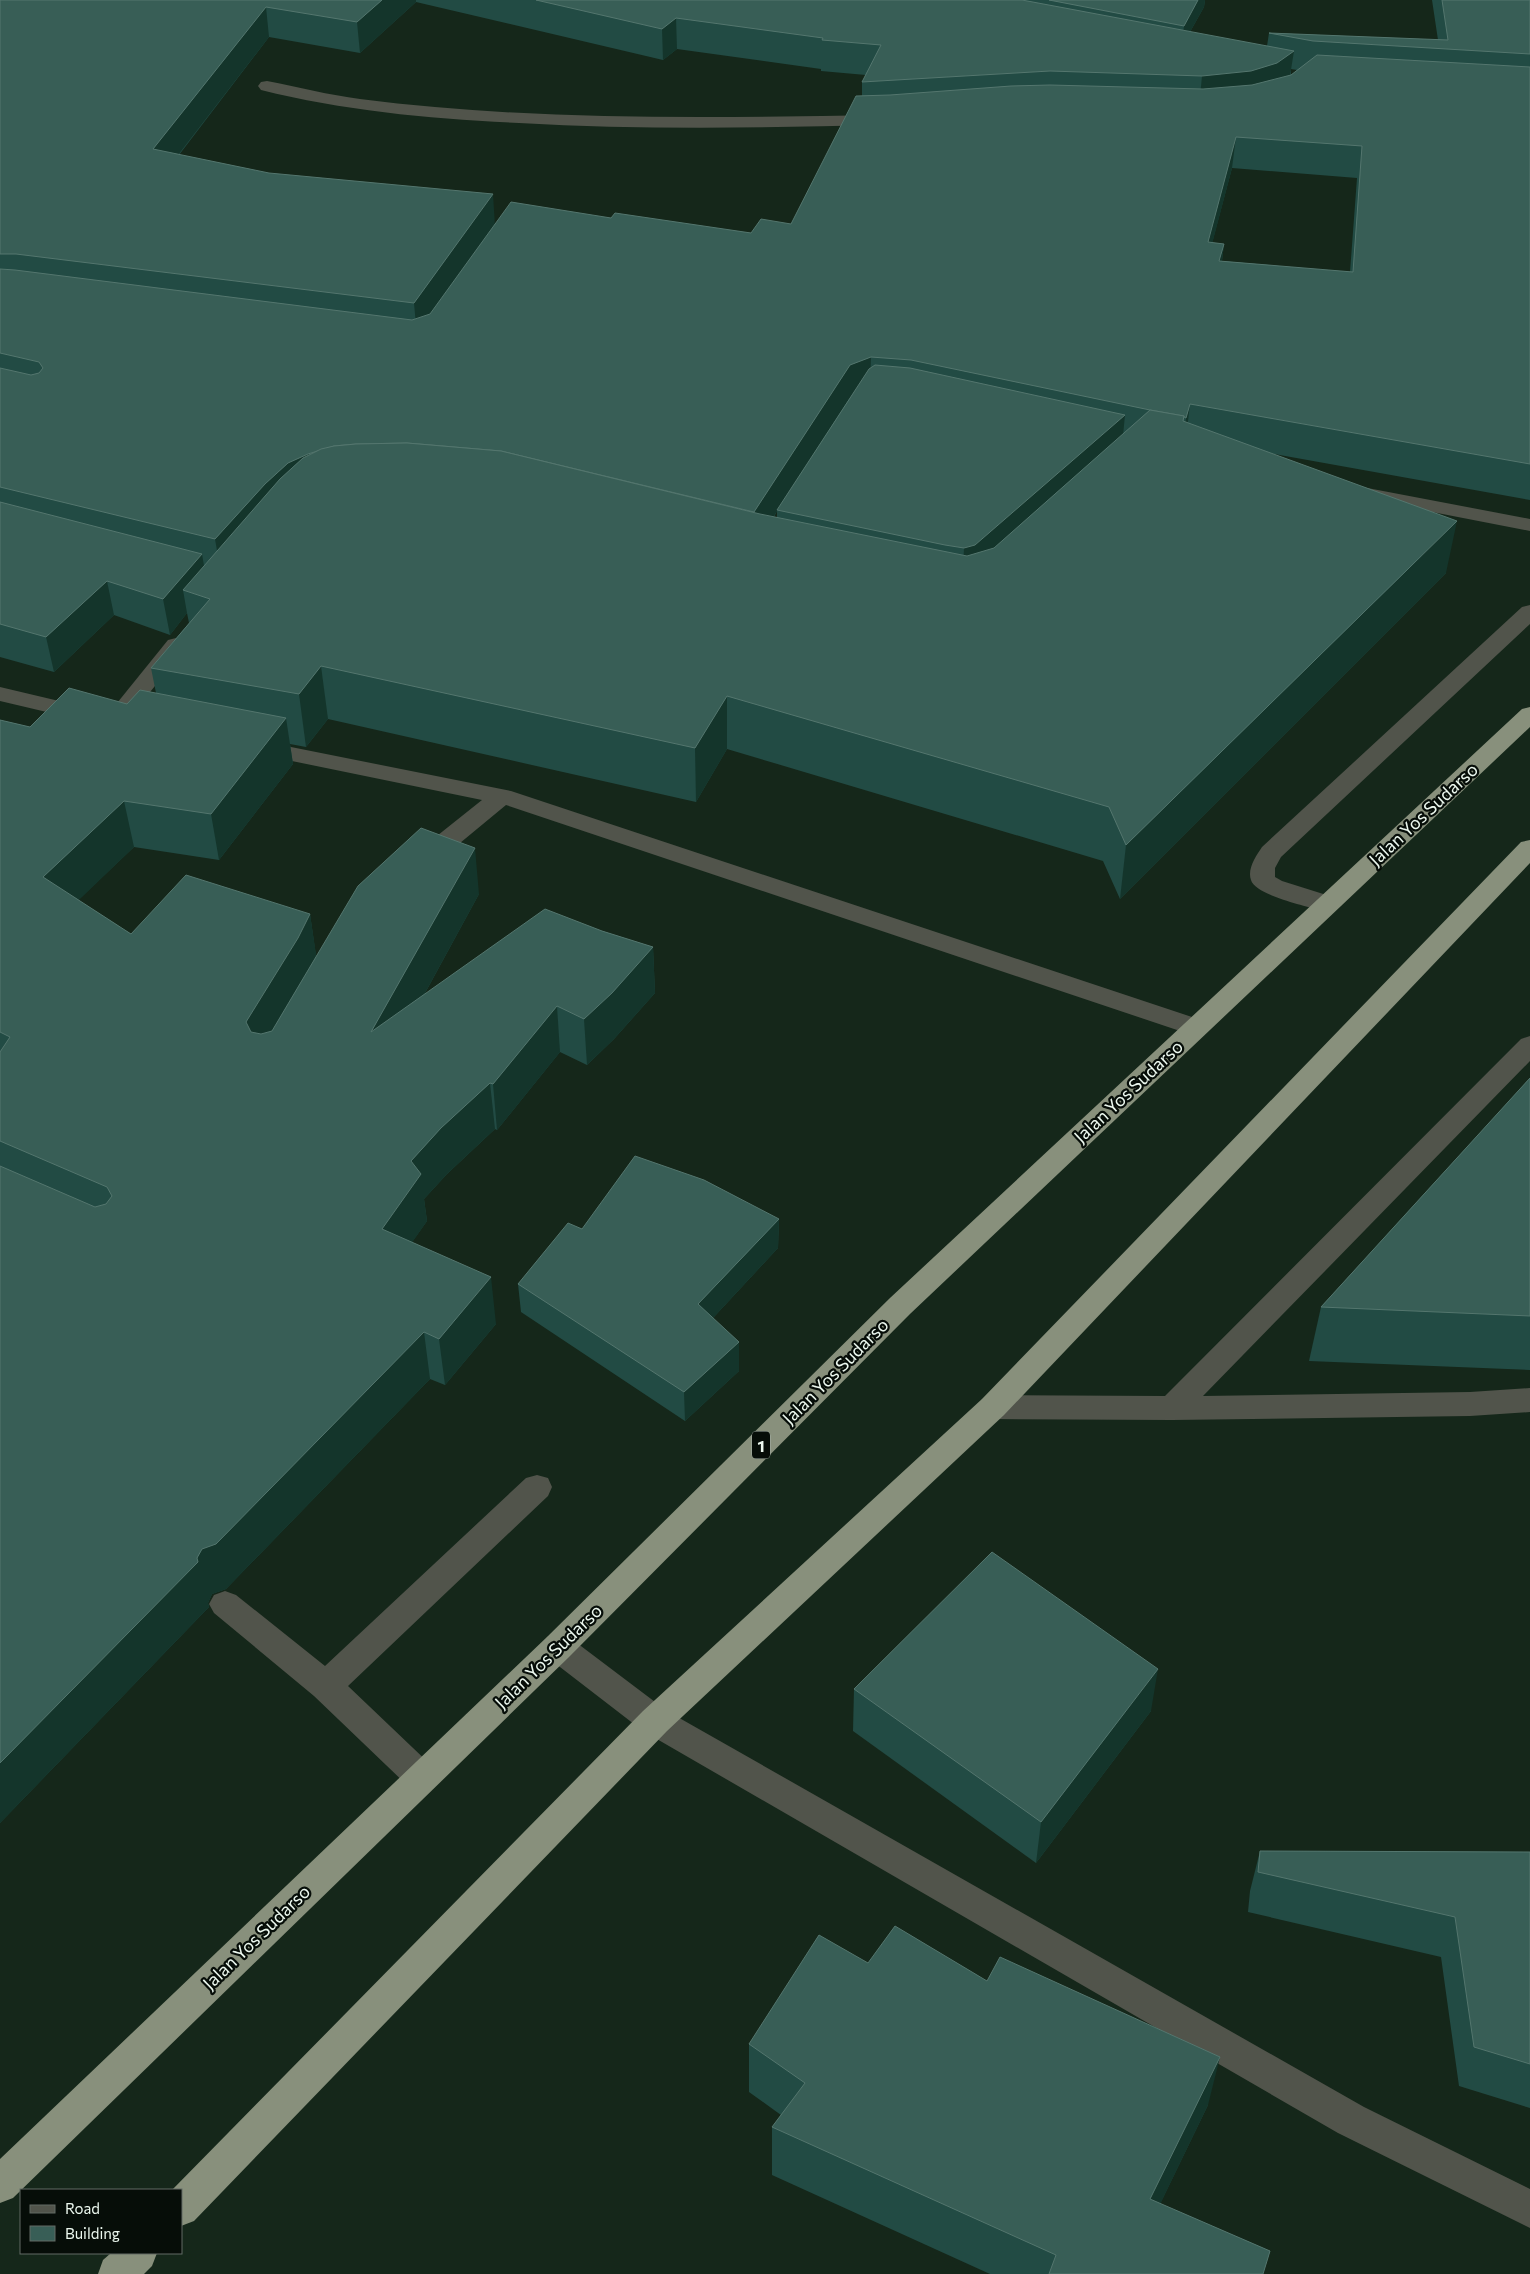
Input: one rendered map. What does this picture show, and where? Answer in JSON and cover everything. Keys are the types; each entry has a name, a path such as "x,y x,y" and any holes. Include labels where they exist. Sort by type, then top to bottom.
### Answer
{"highway":[{"name":"Jalan Yos Sudarso","path":"0,2185 558,1647 900,1306 1530,714"},
{"path":"182,2207 656,1721 993,1407 1530,848"},
{"path":"117,2274 137,2254"}],"street":[{"path":"267,86 358,104 486,117 667,122 898,119"},
{"path":"1345,490 1530,524"},
{"path":"1326,904 1273,887 1263,880 1263,868 1271,853 1530,612"},
{"path":"115,721 188,630"},
{"path":"1,695 143,726"},
{"path":"237,743 502,796 1195,1028"},
{"path":"402,878 502,796"},
{"path":"1172,1408 1530,1045"},
{"path":"993,1407 1172,1408 1470,1404 1530,1400"},
{"path":"326,1686 537,1487"},
{"path":"225,1604 326,1686 422,1778"},
{"path":"558,1647 656,1721 1351,2120 1530,2209"}],"building":[{"path":"0,0 382,0 357,22 266,7 153,149 269,173 493,194 414,303 16,254 0,254"},
{"path":"536,0 1022,0 1294,51 1277,63 1251,71 1202,76 1050,71 862,82 881,45 822,40 823,38 676,18 662,29"},
{"path":"1049,0 1198,0 1184,26"},
{"path":"1442,0 1530,0 1530,54 1313,41 1269,33 1448,40"},
{"path":"1317,55 1530,67 1530,464 1190,404 1186,418 1184,416 911,360 871,357 850,365 754,512 501,451 407,443 334,446 308,454 288,463 265,484 215,539 0,487 0,368 31,375 39,373 43,368 39,362 0,353 0,269 412,320 430,314 511,202 611,218 615,213 751,233 761,219 791,224 856,96 1050,85 1203,89 1252,85 1291,75","holes":["1236,137 1362,146 1353,272 1219,261 1224,244 1208,242"]},
{"path":"875,365 910,368 1125,415 975,545 964,548 945,545 777,510 869,369"},
{"path":"1150,410 1184,416 1183,421 1457,521 1126,845 1109,807 727,696 695,748 321,666 299,694 151,668 210,599 183,590 280,479 303,458 321,449 356,444 407,443 501,451 760,514 967,556 994,548"},
{"path":"0,502 202,554 163,599 107,581 46,637 0,624"},
{"path":"69,688 127,704 140,690 286,718 211,814 124,801 43,877 131,934 186,875 310,914 298,938 246,1022 251,1032 261,1034 272,1031 358,886 421,828 475,848 371,1032 545,909 602,931 653,947 612,993 584,1019 557,1006 493,1084 490,1083 441,1128 411,1161 421,1174 382,1229 491,1277 439,1339 424,1332 216,1544 202,1549 197,1558 198,1562 0,1763 0,1166 95,1207 106,1204 112,1196 107,1187 0,1141 0,1052 10,1037 0,1032 0,720 30,727"},
{"path":"1530,1078 1530,1316 1321,1307"},
{"path":"635,1156 704,1180 779,1219 698,1304 739,1342 684,1392 518,1284 568,1223 582,1229"},
{"path":"992,1552 1158,1669 1041,1822 854,1689"},
{"path":"1260,1851 1530,1852 1530,2064 1474,2047 1455,1917 1258,1872"},
{"path":"895,1926 987,1981 1000,1957 1220,2057 1150,2199 1270,2251 1263,2274 1049,2274 1056,2255 772,2127 805,2083 749,2044 819,1935 868,1963"}]}
